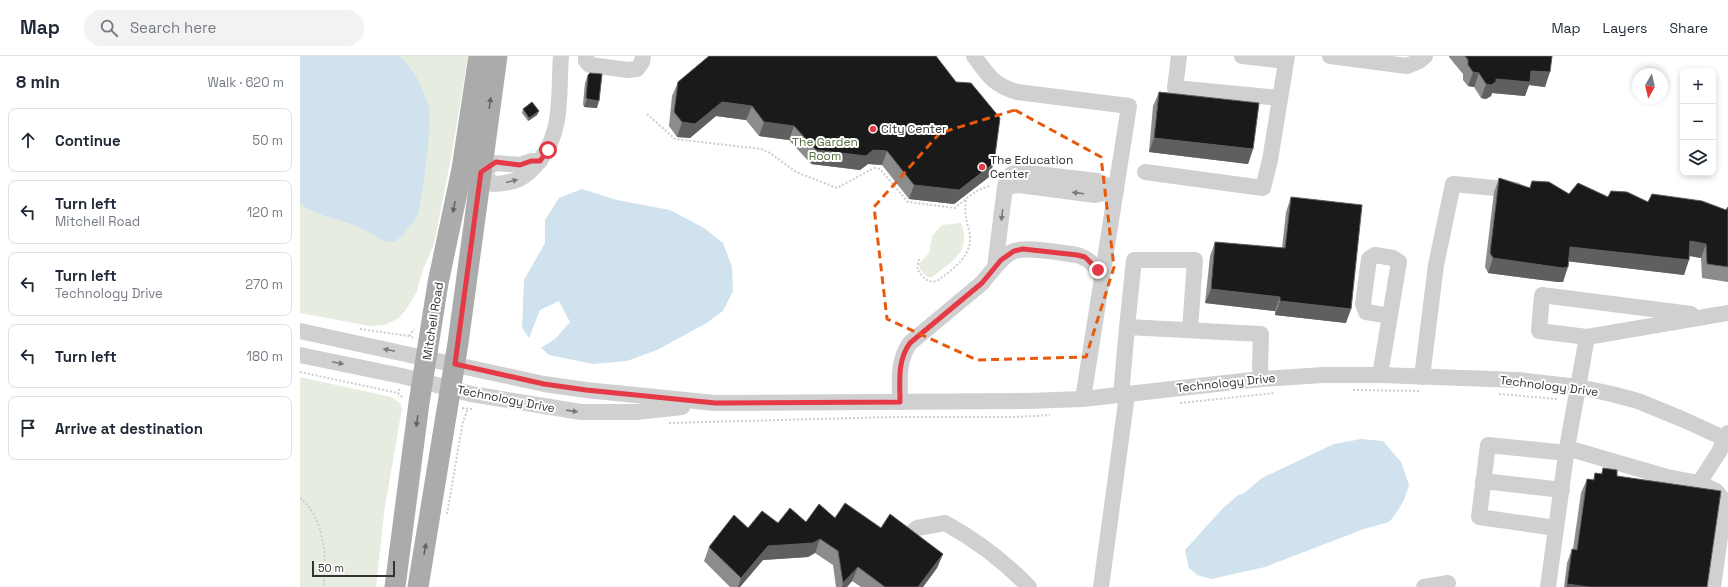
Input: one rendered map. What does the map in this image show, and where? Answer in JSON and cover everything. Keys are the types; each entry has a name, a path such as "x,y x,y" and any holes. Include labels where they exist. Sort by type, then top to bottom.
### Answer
{"main road":[{"name":"Mitchell Road","path":"418,587 455,364 479,56"},
{"name":"Mitchell Road","path":"395,587 438,283 471,171 497,56"}],"street":[{"path":"471,171 493,184 514,181 525,177 540,161 554,138 557,124 561,56"},
{"path":"586,56 586,61 590,65 618,62 637,69 642,62 643,56"},
{"path":"974,56 996,84 1006,89 1017,92 1129,106 1083,399"},
{"path":"1180,56 1175,88 1280,98"},
{"path":"1145,172 1263,188 1270,160 1286,59 1242,56"},
{"path":"1330,56 1407,66 1419,61 1425,56"},
{"path":"995,267 999,188 1012,173 1020,172 1097,181 1116,190"},
{"path":"1422,377 1436,265 1453,184 1531,192"},
{"path":"900,402 900,370 903,352 910,343 982,283 1006,255 1023,249 1077,255 1085,257 1092,262 1102,278"},
{"path":"1101,587 1124,395 1127,327 1134,260 1195,260 1190,330"},
{"path":"1707,317 1542,295 1539,331 1587,337 1707,317 1728,313"},
{"path":"1380,375 1390,316"},
{"path":"1127,327 1261,334 1261,379"},
{"name":"Technology Drive","path":"300,331 428,349 455,364 544,384 586,390 715,403 1027,401 1083,399 1261,379 1323,375 1380,375 1518,380 1579,387 1638,401 1727,437"},
{"path":"1548,587 1567,451 1587,337"},
{"name":"Technology Drive","path":"300,355 451,389 536,406 581,412 637,412 715,403"},
{"path":"1699,483 1727,437"},
{"path":"1556,528 1479,517 1488,445 1567,451 1667,477 1699,483 1716,492 1725,502 1713,587"},
{"path":"1483,481 1562,490"},
{"path":"909,536 917,528 945,523 961,531 1013,570 1030,587"},
{"path":"1424,587 1448,584"}],"path":[{"path":"648,114 675,139 761,149 770,153 796,172 837,188 874,168 880,169 908,202 955,208 984,187 999,188"},
{"path":"919,259 917,269 926,280 933,282 937,282 963,260 970,240 964,210 967,198"},
{"path":"360,329 428,349"},
{"path":"300,372 398,394"},
{"path":"300,498 312,511 318,525 325,564 323,587"}],"highlighted area":[{"path":"1015,110 1101,157 1114,267 1086,357 977,360 887,319 874,207 940,133"}],"shaded area":[{"path":"300,56 468,56 452,153 434,244 422,272 417,291 407,308 399,318 385,325 370,326 300,313"},
{"path":"961,223 964,233 962,249 952,261 932,277 927,277 920,269 919,264 929,253 932,236 942,225"},
{"path":"300,377 391,397 400,403 402,408 384,513 376,587 300,587"}],"water":[{"path":"300,56 399,56 418,80 427,101 430,116 420,206 414,221 395,241 388,242 378,238 358,227 312,211 300,203"},
{"path":"582,189 617,200 670,210 704,228 723,243 732,267 733,291 723,311 705,324 657,350 627,361 593,364 549,355 541,348 556,338 570,322 559,301 540,310 529,338 522,328 524,280 545,243 545,220 559,198"},
{"path":"1361,439 1383,441 1401,462 1409,485 1404,500 1389,522 1364,529 1265,567 1211,579 1197,575 1189,568 1185,550 1223,508 1238,495 1243,494 1262,478 1334,444"}],"building":[{"name":"City Center","path":"709,56 936,56 956,82 971,83 1000,118 994,163 959,190 914,185 887,151 873,150 866,156 816,150 794,126 764,122 752,106 722,102 695,124 682,122 674,112 678,82"},
{"path":"1465,56 1552,56 1550,72 1531,71 1530,82 1496,79 1496,82 1491,85 1486,84 1479,73 1473,72 1468,65 1468,60"},
{"path":"590,73 602,74 599,101 587,99 586,97 588,75"},
{"path":"1159,92 1259,103 1253,149 1154,138"},
{"path":"532,102 539,111 529,118 523,109"},
{"path":"1499,178 1530,188 1532,181 1549,182 1569,194 1578,183 1608,197 1611,191 1627,192 1648,202 1652,194 1702,201 1726,210 1728,207 1728,267 1707,264 1706,244 1690,241 1689,260 1570,247 1568,267 1563,268 1493,258 1490,253"},
{"path":"1291,197 1362,205 1351,309 1280,301 1280,297 1211,289 1215,242 1285,248"},
{"path":"1603,468 1617,470 1617,476 1721,491 1707,587 1589,587 1567,584 1572,549 1577,550 1587,479 1594,480 1595,473 1602,474"},
{"path":"845,503 881,528 890,514 943,554 918,587 885,587 858,567 843,583 838,551 820,539 813,543 768,546 741,578 709,547 734,515 748,528 762,511 778,523 790,508 806,522 819,504 835,518"}],"place":[{"name":"City Center","path":"873,129"},
{"name":"The Education Center","path":"982,167"}],"route":[{"path":"548,150 540,161 531,161 520,165 496,162 481,172 455,364 544,384 636,396 715,403 900,402 900,361 903,352 910,343 982,283 1006,255 1023,249 1077,255 1085,257 1092,262 1098,270"}],"park label":[{"name":"The Garden Room","path":"825,149"}]}
